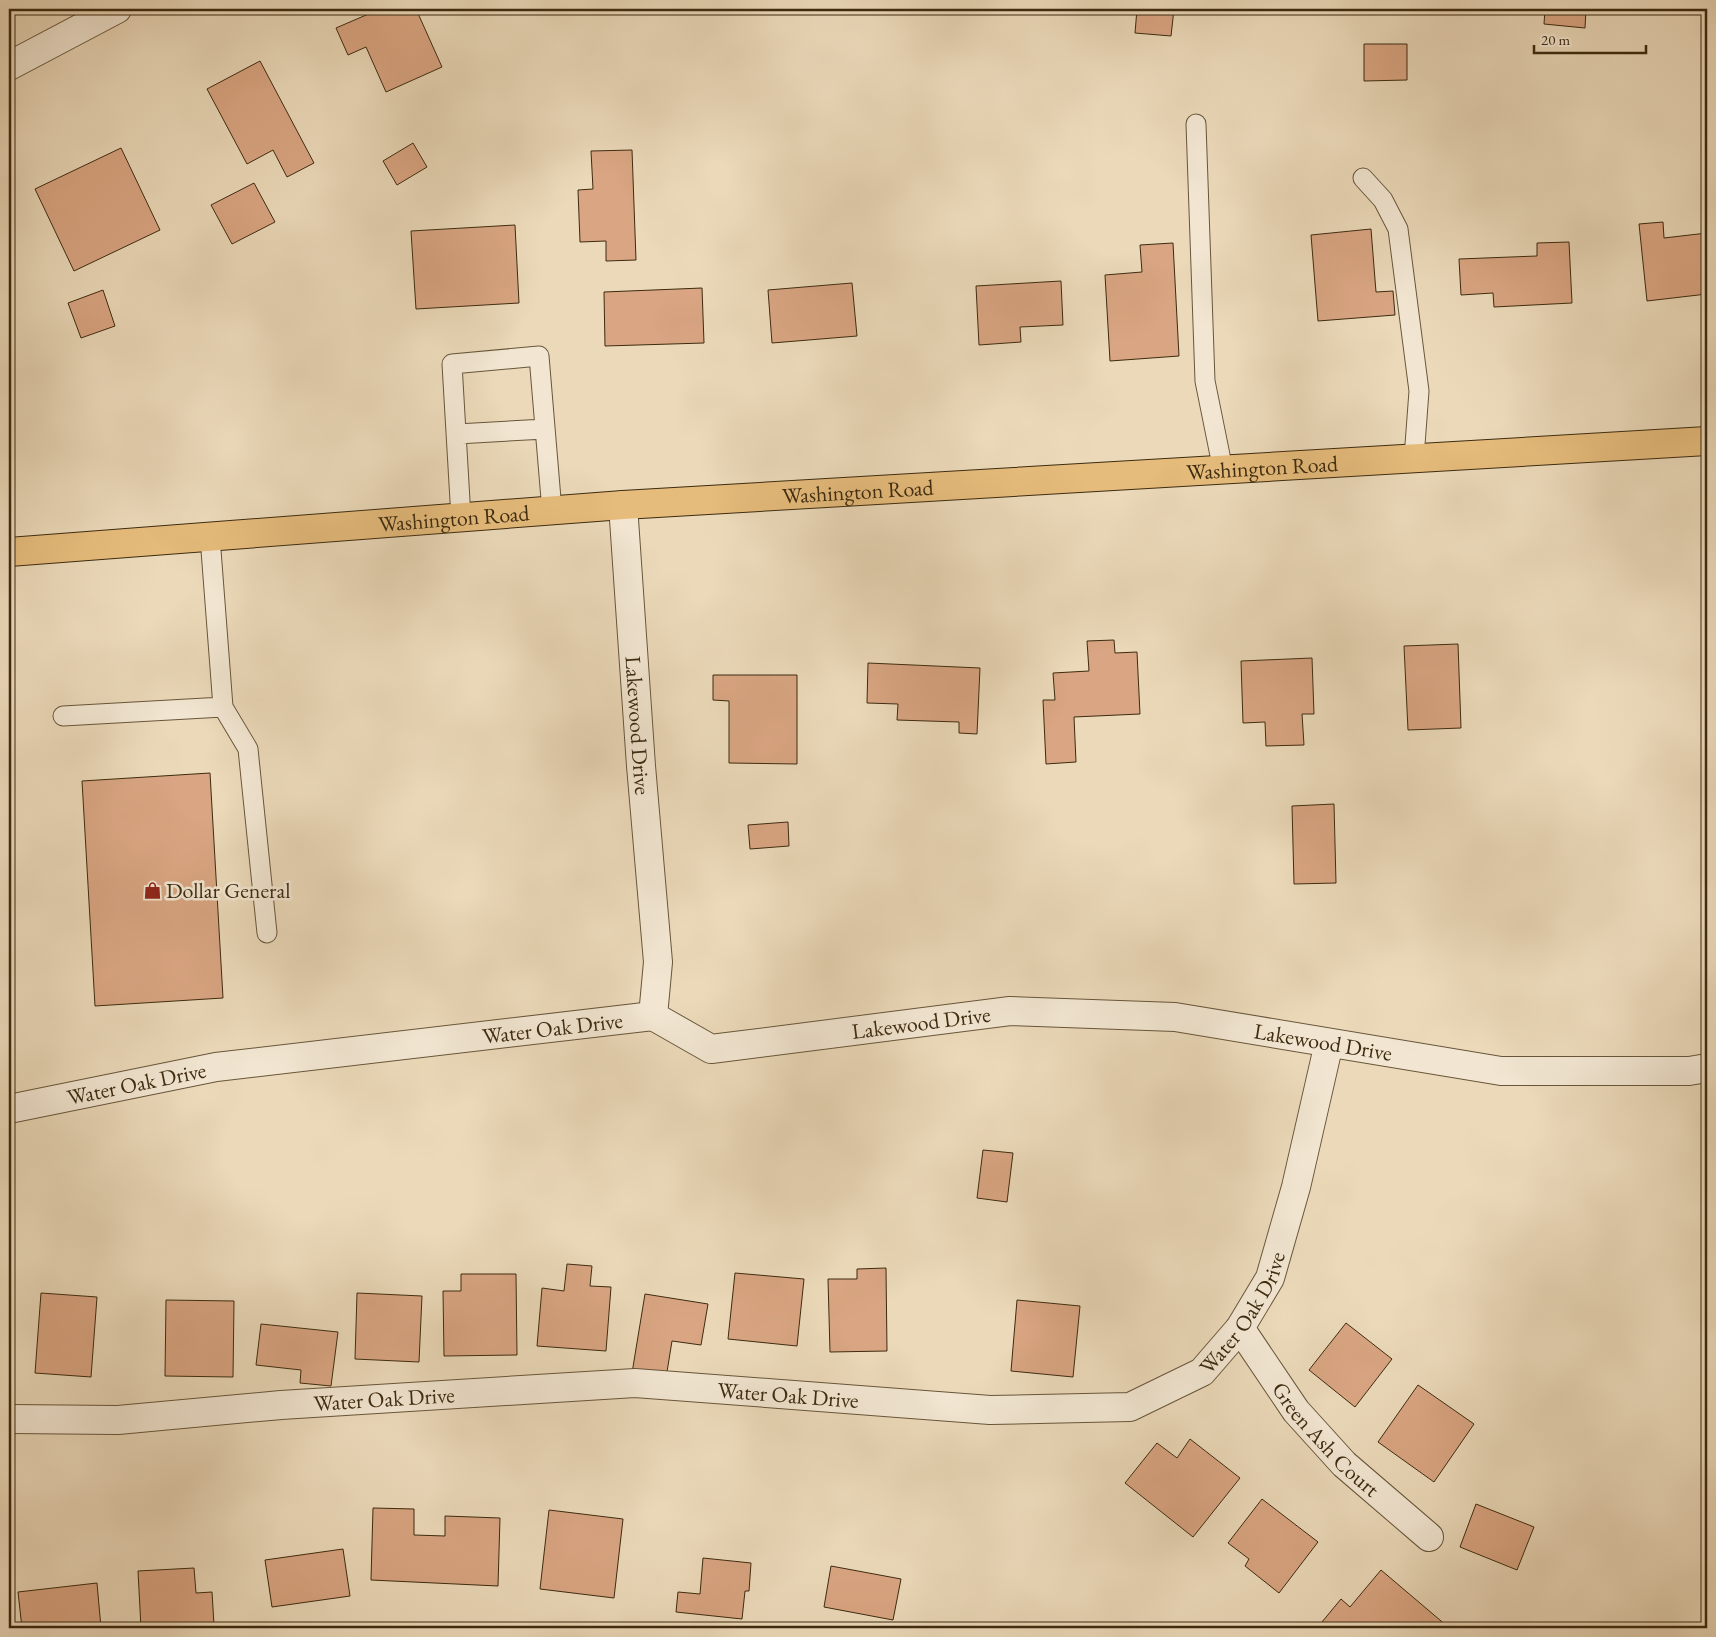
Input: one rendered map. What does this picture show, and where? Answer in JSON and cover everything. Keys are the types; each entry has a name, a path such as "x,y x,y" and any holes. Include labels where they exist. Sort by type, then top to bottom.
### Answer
{"main road":[{"name":"Washington Road","path":"9,552 623,505 1707,441"}],"street":[{"path":"9,66 117,9"},
{"name":"Lakewood Drive","path":"623,505 641,766 658,962 652,1016 711,1049 1010,1011 1175,1017 1501,1071 1689,1071 1707,1068"},
{"name":"Water Oak Drive","path":"9,1109 216,1066 652,1016"},
{"name":"Water Oak Drive","path":"9,1419 118,1420 281,1405 635,1383 990,1410 1130,1407 1202,1372 1240,1328 1270,1278 1296,1187 1329,1043"},
{"name":"Green Ash Court","path":"1240,1328 1296,1411 1344,1464 1429,1537"}],"lane":[{"path":"1196,124 1206,381 1223,470"},
{"path":"1363,178 1383,200 1398,230 1419,391 1414,458"},
{"path":"462,518 452,364 539,356 552,511"},
{"path":"457,434 545,429"},
{"path":"210,537 223,707 248,749 267,933"},
{"path":"63,716 223,707"}],"building":[{"path":"380,9 416,9 442,67 386,92 366,47 348,55 336,28"},
{"path":"1137,9 1174,9 1171,36 1135,33"},
{"path":"1545,9 1586,9 1585,28 1544,24"},
{"path":"1364,44 1407,44 1407,80 1364,81"},
{"path":"260,61 314,163 287,177 273,150 247,164 207,89"},
{"path":"413,143 427,167 397,185 383,161"},
{"path":"121,148 160,230 74,271 35,189"},
{"path":"632,150 636,260 606,261 606,241 580,242 578,190 593,189 591,151"},
{"path":"254,183 275,222 232,244 211,205"},
{"path":"1663,222 1664,238 1707,233 1707,294 1647,301 1639,224"},
{"path":"515,225 519,303 416,309 411,231"},
{"path":"1371,229 1376,292 1393,291 1395,315 1318,321 1311,235"},
{"path":"1569,242 1572,303 1494,307 1493,293 1461,295 1459,259 1537,256 1537,243"},
{"path":"1173,243 1179,356 1110,361 1105,275 1142,272 1140,245"},
{"path":"1061,281 1063,325 1020,327 1021,342 979,345 976,286"},
{"path":"852,283 857,336 772,343 768,290"},
{"path":"702,288 704,343 605,346 604,292"},
{"path":"103,290 115,326 81,338 68,303"},
{"path":"1114,640 1115,653 1137,652 1140,714 1074,717 1076,762 1046,764 1043,700 1055,700 1053,673 1089,671 1087,641"},
{"path":"1458,644 1461,728 1408,730 1404,646"},
{"path":"1312,658 1314,714 1302,714 1304,745 1266,746 1265,722 1243,723 1241,661"},
{"path":"868,663 980,668 977,734 959,733 959,722 897,720 898,704 867,703"},
{"path":"713,675 797,675 797,764 729,763 729,701 713,700"},
{"name":"Dollar General","path":"210,773 223,998 95,1006 82,781"},
{"path":"1334,804 1336,883 1294,884 1292,806"},
{"path":"788,822 789,846 750,849 748,825"},
{"path":"983,1150 1013,1153 1007,1202 977,1198"},
{"path":"567,1264 592,1266 590,1286 611,1287 606,1351 537,1346 542,1288 564,1291"},
{"path":"886,1268 887,1351 830,1352 828,1279 857,1279 857,1269"},
{"path":"735,1273 804,1279 797,1346 728,1339"},
{"path":"461,1274 516,1274 517,1355 444,1356 443,1291 461,1291"},
{"path":"41,1293 97,1297 91,1377 35,1373"},
{"path":"357,1293 422,1296 419,1362 355,1359"},
{"path":"645,1294 708,1304 701,1345 672,1341 666,1378 632,1373"},
{"path":"166,1300 234,1301 233,1377 165,1376"},
{"path":"1017,1300 1080,1306 1073,1377 1011,1371"},
{"path":"1346,1323 1392,1359 1355,1407 1309,1370"},
{"path":"261,1324 338,1332 331,1386 300,1383 301,1370 256,1365"},
{"path":"1418,1385 1474,1424 1434,1482 1378,1442"},
{"path":"1190,1439 1240,1478 1193,1537 1125,1483 1157,1443 1177,1458"},
{"path":"1262,1499 1318,1542 1279,1593 1245,1566 1249,1559 1228,1543"},
{"path":"1476,1504 1534,1527 1517,1570 1460,1547"},
{"path":"373,1508 414,1509 414,1535 445,1536 445,1516 500,1518 498,1586 371,1580"},
{"path":"549,1510 623,1519 614,1598 540,1589"},
{"path":"343,1549 350,1596 272,1607 265,1560"},
{"path":"703,1558 751,1563 749,1591 745,1591 742,1619 676,1612 678,1592 700,1594"},
{"path":"831,1566 901,1579 893,1620 824,1607"},
{"path":"194,1568 196,1593 212,1592 214,1625 141,1628 138,1571"},
{"path":"1381,1570 1447,1626 1445,1628 1317,1628 1341,1599 1350,1607"},
{"path":"97,1583 101,1628 22,1628 18,1592"}],"place":[{"name":"Dollar General","path":"152,890"}]}
